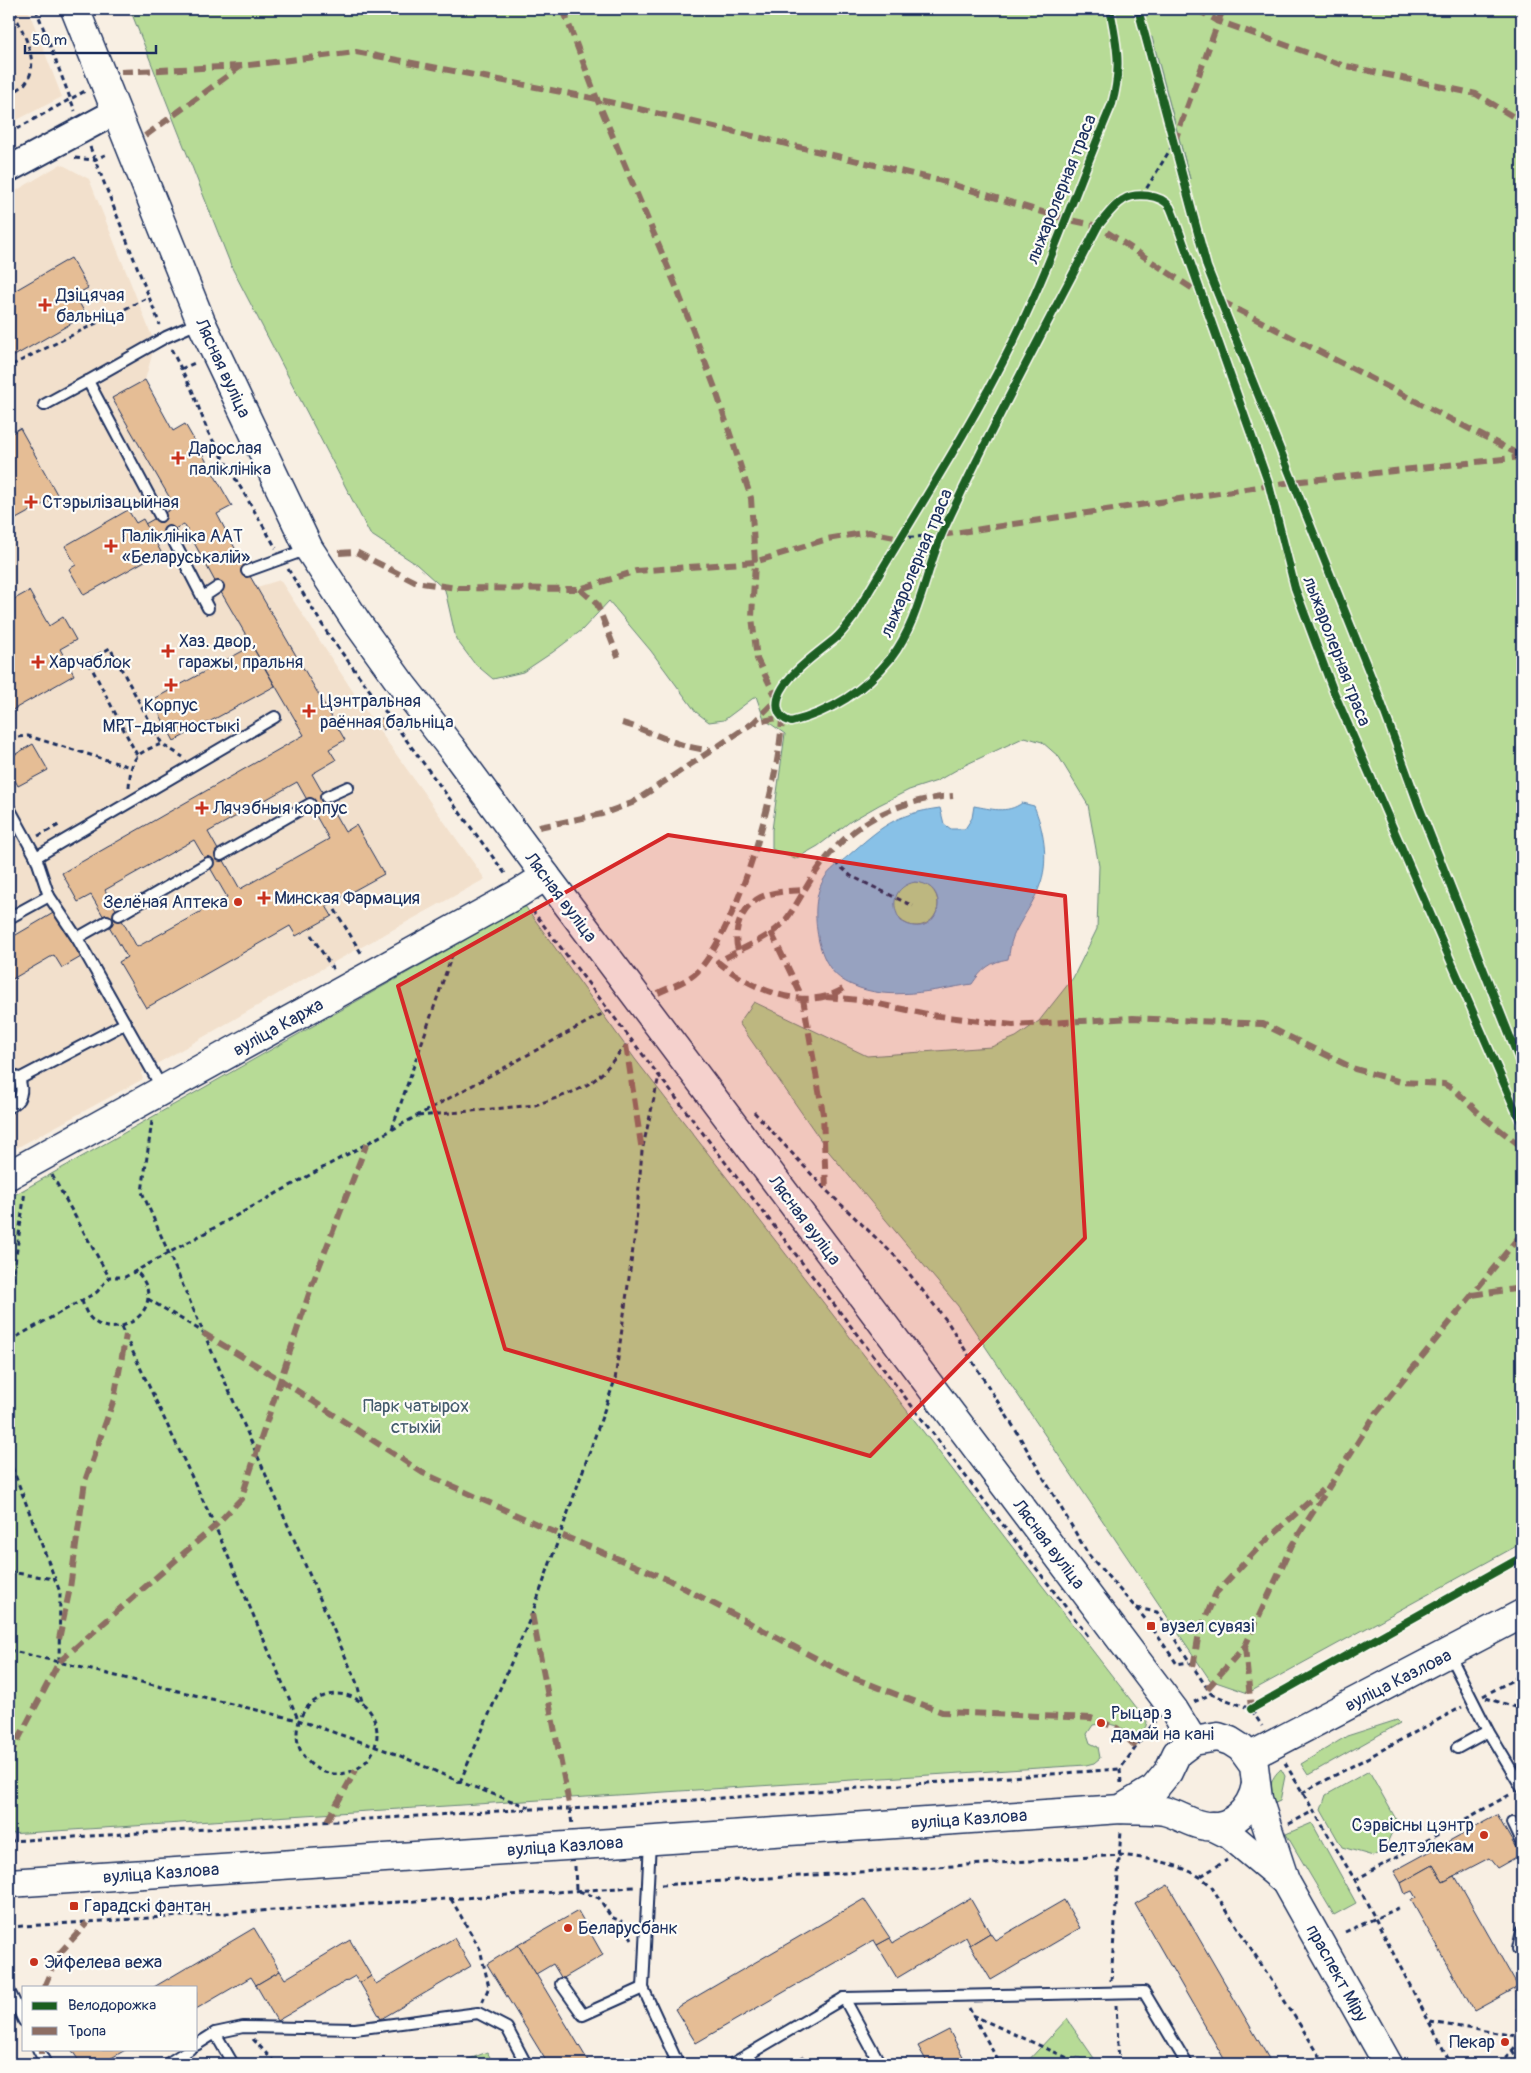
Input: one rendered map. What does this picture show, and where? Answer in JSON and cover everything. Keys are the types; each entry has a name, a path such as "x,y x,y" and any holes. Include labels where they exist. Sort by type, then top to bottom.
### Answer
{"main road":[{"name":"Лясная вуліца","path":"75,9 201,322 309,549 356,621 402,685 453,750 1164,1716 1193,1741"},
{"name":"вуліца Каржа","path":"17,1180 164,1091 520,893 546,876"},
{"name":"вуліца Казлова","path":"1249,1757 1449,1654 1522,1614"},
{"path":"1121,1809 1154,1789 1168,1772 1177,1753 1193,1741 1218,1737 1230,1741 1249,1757 1254,1766 1258,1799 1285,1881"},
{"path":"1168,1772 1167,1785 1170,1798 1176,1809 1185,1818 1194,1823 1212,1826 1223,1825 1242,1814 1252,1801 1256,1785"},
{"name":"вуліца Казлова","path":"10,1881 1121,1809 1160,1811 1185,1818"},
{"path":"1212,1826 1230,1835 1285,1881"},
{"name":"праспект Міру","path":"1285,1881 1388,2064"}],"street":[{"path":"9,169 115,112"}],"lane":[{"path":"44,405 166,337 201,322"},
{"path":"88,381 160,516"},
{"path":"169,532 208,608"},
{"path":"247,571 309,549"},
{"path":"202,597 218,587"},
{"path":"36,857 274,718"},
{"path":"326,797 348,787"},
{"path":"221,856 310,804"},
{"path":"9,808 36,857 49,896 77,938 164,1091"},
{"path":"119,915 208,863"},
{"path":"9,918 49,896"},
{"path":"77,938 107,921"},
{"path":"19,1079 126,1023"},
{"path":"9,1072 19,1079 21,1085 20,1097 9,1107"},
{"path":"1449,1654 1474,1700 1488,1731 1522,1787"},
{"path":"1457,1748 1488,1731"},
{"path":"1512,1823 1522,1844"},
{"path":"650,1840 643,1988 678,2064"},
{"path":"1518,1949 1522,1931"},
{"path":"561,1984 583,2015 643,1988"},
{"path":"9,1992 22,2017"},
{"path":"732,2064 844,1998 1144,1992 1187,2064"},
{"path":"844,1998 880,2064"},
{"path":"198,2044 215,2033 243,2027 355,2029 478,2012 507,2028 526,2064"},
{"path":"215,2033 233,2064"},
{"path":"39,2050 46,2064"},
{"path":"167,2064 188,2050"}],"path":[{"path":"9,85 11,93 23,86 32,69 32,52 12,9"},
{"path":"9,133 69,99 36,9"},
{"path":"1173,139 1177,153"},
{"path":"1142,196 1173,139"},
{"path":"12,365 149,297"},
{"path":"898,541 940,539"},
{"path":"137,755 88,661 110,648 162,744 183,757"},
{"path":"9,738 28,736 130,767"},
{"path":"129,790 130,767 137,755 146,749 162,744"},
{"path":"27,842 70,820"},
{"path":"835,862 852,876 913,906"},
{"path":"527,903 1093,1643"},
{"path":"335,910 364,959"},
{"path":"311,935 336,975"},
{"path":"392,1129 455,946"},
{"path":"9,1341 97,1292 109,1277 125,1277 609,1010"},
{"path":"415,1116 535,1105 575,1091 597,1078 632,1040"},
{"path":"460,1782 532,1614 615,1380 635,1234 642,1151 658,1076"},
{"path":"747,1104 826,1190 895,1256 947,1321 1016,1430 1088,1554 1151,1626 1177,1664 1189,1662"},
{"path":"144,1121 153,1116 142,1192 352,1672 362,1702"},
{"path":"44,1176 59,1168"},
{"path":"50,1172 109,1277"},
{"path":"9,1306 17,1180"},
{"path":"82,1300 89,1316 98,1323 108,1327 122,1327 138,1318 145,1309 148,1299 147,1288 143,1278 136,1271"},
{"path":"148,1299 203,1333"},
{"path":"122,1327 215,1526 298,1720"},
{"path":"9,1460 60,1592 59,1662"},
{"path":"9,1572 55,1579"},
{"path":"1136,1608 1157,1612 1211,1694 1251,1709 1259,1704"},
{"path":"9,1650 298,1720 376,1746 460,1782 533,1809"},
{"path":"1522,1675 1481,1697 1522,1709"},
{"path":"332,1693 348,1694 362,1702 372,1713 378,1730 376,1746 369,1760 356,1770 342,1774 326,1773 311,1766 300,1752 296,1737 298,1720 306,1706 317,1698 332,1693"},
{"path":"1164,1716 1211,1694"},
{"path":"1452,2064 1355,1880 1315,1810 1302,1792 1474,1700"},
{"path":"9,1841 533,1809 570,1809 1120,1769"},
{"path":"1355,1880 1522,1787"},
{"path":"570,1809 576,1890"},
{"path":"1119,2064 1116,2005 1110,1992 1121,1855"},
{"path":"9,1927 1121,1855 1153,1860 1201,1876 1211,1886 1325,2064"},
{"path":"576,1890 599,1898 611,1917 622,1921 634,1944"},
{"path":"451,1899 480,1949 489,1987 478,2012"},
{"path":"1345,1932 1401,1907"},
{"path":"964,1995 972,2015 1000,2064"},
{"path":"972,2015 1081,2064"},
{"path":"1430,2022 1522,2039"},
{"path":"243,2027 276,2064"},
{"path":"1498,2064 1522,2039"},
{"path":"1512,2050 1521,2064"}],"highlighted area":[{"path":"668,835 1065,896 1085,1238 870,1456 505,1349 398,986"}],"shaded area":[{"path":"9,9 28,9 62,97 9,124"},
{"name":"Хаз. двор, гаражы, пральня","path":"61,164 89,179 155,344 145,380 173,431 185,424 232,506 217,514 247,571 257,587 280,580 369,716 485,879 316,972 141,1073 143,1079 9,1152 9,195"},
{"path":"1522,1982 1522,2015 1513,1989"}],"green space":[{"path":"130,9 1522,9 1522,1543 1248,1693 1210,1680 958,1306 829,1152 739,1023 754,1002 867,1056 991,1047 1016,1037 1039,1021 1073,978 1097,929 1099,866 1088,805 1059,757 1042,742 1025,737 965,765 937,781 909,790 879,805 851,821 818,846 795,859 772,849 772,830 785,734 764,719 756,696 724,720 709,722 696,712 651,651 609,601 582,630 553,652 523,672 493,679 474,663 456,639 445,590 416,564 370,534 232,268","holes":["1151,37 1152,37 1190,179"]},
{"path":"920,882 932,888 937,895 937,913 932,920 925,925 912,926 904,923 897,916 894,900 897,892 904,885"},
{"name":"Парк чатырох стыхій","path":"525,906 635,1059 1147,1721 1145,1728 1142,1732 1135,1735 1110,1724 1093,1725 1087,1734 1090,1743 1098,1747 1100,1758 1094,1763 1086,1765 9,1834 9,1198"},
{"path":"1397,1720 1400,1723 1308,1775 1301,1764 1347,1736"},
{"path":"1281,1769 1285,1776 1280,1801 1273,1804 1271,1785 1274,1777"},
{"path":"1369,1771 1397,1821 1384,1850 1373,1856 1342,1847 1321,1810 1326,1795"},
{"path":"1312,1823 1356,1903 1334,1915 1286,1834"},
{"path":"1067,2019 1098,2064 1077,2057 1072,2064 1025,2064"},
{"path":"487,2052 494,2064 457,2064"}],"water":[{"path":"1022,803 1034,806 1044,843 1045,863 1041,882 1032,903 1011,942 1008,959 987,967 972,984 896,994 866,990 852,985 845,982 830,968 821,949 816,918 820,886 832,870 889,823 911,814 940,808 944,824 951,829 965,829 972,818 974,806 1005,810","holes":["915,882 928,885 935,893 938,902 937,911 932,920 924,925 914,926 901,921 895,908 896,897 899,892 903,887"]}],"building":[{"name":"Дзіцячая бальніца","path":"71,258 88,288 75,295 86,315 9,359 9,294"},
{"name":"Цэнтральная раённая бальніца","path":"145,380 173,431 185,424 232,506 217,514 247,571 345,740 329,749 336,760 312,774 345,832 356,825 384,874 326,906 332,916 296,936 290,926 146,1008 119,962 127,957 91,895 78,902 62,873 304,735 218,587 184,524 154,540 145,524 175,507 112,398","holes":["297,782 329,839 240,889 208,832","194,840 227,897 137,947 105,890"]},
{"path":"9,426 12,433 20,428 58,496 16,519 9,507"},
{"path":"128,510 136,523 143,519 161,552 84,595 69,569 76,565 65,546"},
{"name":"Харчаблок","path":"29,591 49,626 63,617 76,640 60,649 74,675 9,712 9,602"},
{"name":"Корпус МРТ-дыягностыкі","path":"252,646 275,686 174,741 152,700"},
{"path":"364,694 370,702 365,706 359,698"},
{"path":"382,718 388,727 383,730 377,721"},
{"path":"33,744 48,770 18,786 9,769 9,758"},
{"path":"55,912 81,957 62,968 54,955 9,981 9,939"},
{"name":"Сэрвісны цэнтр Белтэлекам","path":"1497,1815 1520,1855 1497,1868 1489,1858 1443,1882 1433,1865 1401,1883 1394,1871"},
{"path":"1433,1865 1443,1882 1455,1876 1518,1987 1474,2011 1411,1900 1416,1898 1412,1891 1405,1894 1401,1883"},
{"path":"1168,1885 1272,2064 1227,2064 1135,1904"},
{"path":"970,1898 990,1933 970,1945 966,1937 897,1978 877,1945 890,1938 893,1943"},
{"path":"864,1899 890,1938 877,1945 874,1940 696,2043 675,2009"},
{"path":"1064,1900 1080,1928 991,1980 970,1945 990,1933 995,1940"},
{"name":"Беларусбанк","path":"578,1911 603,1955 562,1979 553,1964 536,1974 518,1945"},
{"path":"254,1928 280,1971 256,1985 251,1977 198,2008 198,1986 156,1986"},
{"path":"454,1938 471,1966 381,2019 360,1983 371,1976 376,1984"},
{"path":"350,1940 371,1976 360,1983 355,1976 277,2021 256,1985 280,1971 285,1979"},
{"path":"518,1945 590,2064 548,2064 487,1964"},
{"path":"1522,2005 1522,2018 1516,2009"},
{"path":"949,2030 967,2064 928,2064 918,2046"},
{"path":"72,2050 125,2050 101,2064 81,2064"},
{"path":"803,2056 808,2064 788,2064"}],"marked path":[{"path":"563,9 597,99 675,284 715,388 751,498 755,562 752,617 757,659 777,699 753,723"},
{"path":"1196,9 1218,21 1342,65 1476,94 1522,122"},
{"path":"1174,143 1223,9"},
{"path":"145,136 241,66 356,52 597,99 938,180 1065,219 1098,226 1202,295"},
{"path":"121,72 241,66"},
{"path":"1221,301 1522,456"},
{"path":"941,535 1292,482 1522,457"},
{"path":"339,553 356,552 415,582 456,588 580,589 636,571 755,562 827,539 869,532 900,538"},
{"path":"580,589 597,604 618,657"},
{"path":"539,827 602,814 632,803 753,723 782,717 780,744 766,813 743,887 729,920 714,949 698,971 685,981 658,993"},
{"path":"622,723 676,743 709,750"},
{"path":"843,989 827,996 811,999 794,998 745,981 718,962 759,941 780,926 827,857 857,829 873,818 911,803 931,798 953,796"},
{"path":"738,950 736,935 740,920 754,901 771,894 804,890"},
{"path":"771,932 803,999 823,1114 826,1190"},
{"path":"826,997 860,1000 931,1015 1013,1025 1133,1018 1263,1024 1355,1069 1401,1082 1444,1084 1455,1090 1482,1116 1522,1147"},
{"path":"626,1045 642,1151"},
{"path":"9,1757 59,1662 215,1526 241,1499 312,1285 367,1143"},
{"path":"1207,1689 1245,1646 1292,1545 1375,1415 1522,1233"},
{"path":"1472,1295 1522,1288"},
{"path":"203,1333 279,1379 423,1473 561,1535 669,1580 851,1677 942,1712 1091,1718 1117,1728 1136,1747"},
{"path":"59,1639 70,1588 85,1481 114,1399 126,1335"},
{"path":"1193,1667 1199,1633 1216,1593 1260,1546 1322,1490"},
{"path":"532,1614 570,1809"},
{"path":"1245,1646 1251,1709"},
{"path":"327,1821 356,1770"},
{"path":"44,1986 58,1955 87,1923"}],"cycle path":[{"name":"лыжаролерная траса","path":"1110,9 1115,34 1118,68 1112,104 1027,313 976,412 854,617 839,636 808,660 789,679 782,689 778,700 778,710 783,718 791,722 820,712 858,690 881,670 891,658 901,643 916,612 937,545 962,491 1019,376 1098,226 1116,205 1128,197 1141,195 1161,199 1170,207 1176,222 1269,485 1295,588 1333,690 1522,1125"},
{"name":"лыжаролерная траса","path":"1138,9 1207,267 1378,694 1418,804 1522,1067"},
{"path":"1251,1709 1522,1557"}],"place":[{"name":"Дзіцячая бальніца","path":"45,305"},
{"name":"Дарослая паліклініка","path":"178,458"},
{"name":"Стэрылізацыйная","path":"31,502"},
{"name":"Паліклініка ААТ «Беларуськалій»","path":"111,546"},
{"name":"Хаз. двор, гаражы, пральня","path":"168,651"},
{"name":"Харчаблок","path":"38,662"},
{"name":"Корпус МРТ-дыягностыкі","path":"171,685"},
{"name":"Цэнтральная раённая бальніца","path":"309,711"},
{"name":"Лячэбныя корпус","path":"202,808"},
{"name":"Минская Фармация","path":"264,898"},
{"name":"Зелёная Аптека","path":"238,902"},
{"name":"вузел сувязі","path":"1151,1626"},
{"name":"Рыцар з дамай на кані","path":"1101,1723"},
{"name":"Сэрвісны цэнтр Белтэлекам","path":"1484,1835"},
{"name":"Гарадскі фантан","path":"74,1906"},
{"name":"Беларусбанк","path":"568,1928"},
{"name":"Эйфелева вежа","path":"34,1962"},
{"name":"Пекар","path":"1505,2042"}]}
